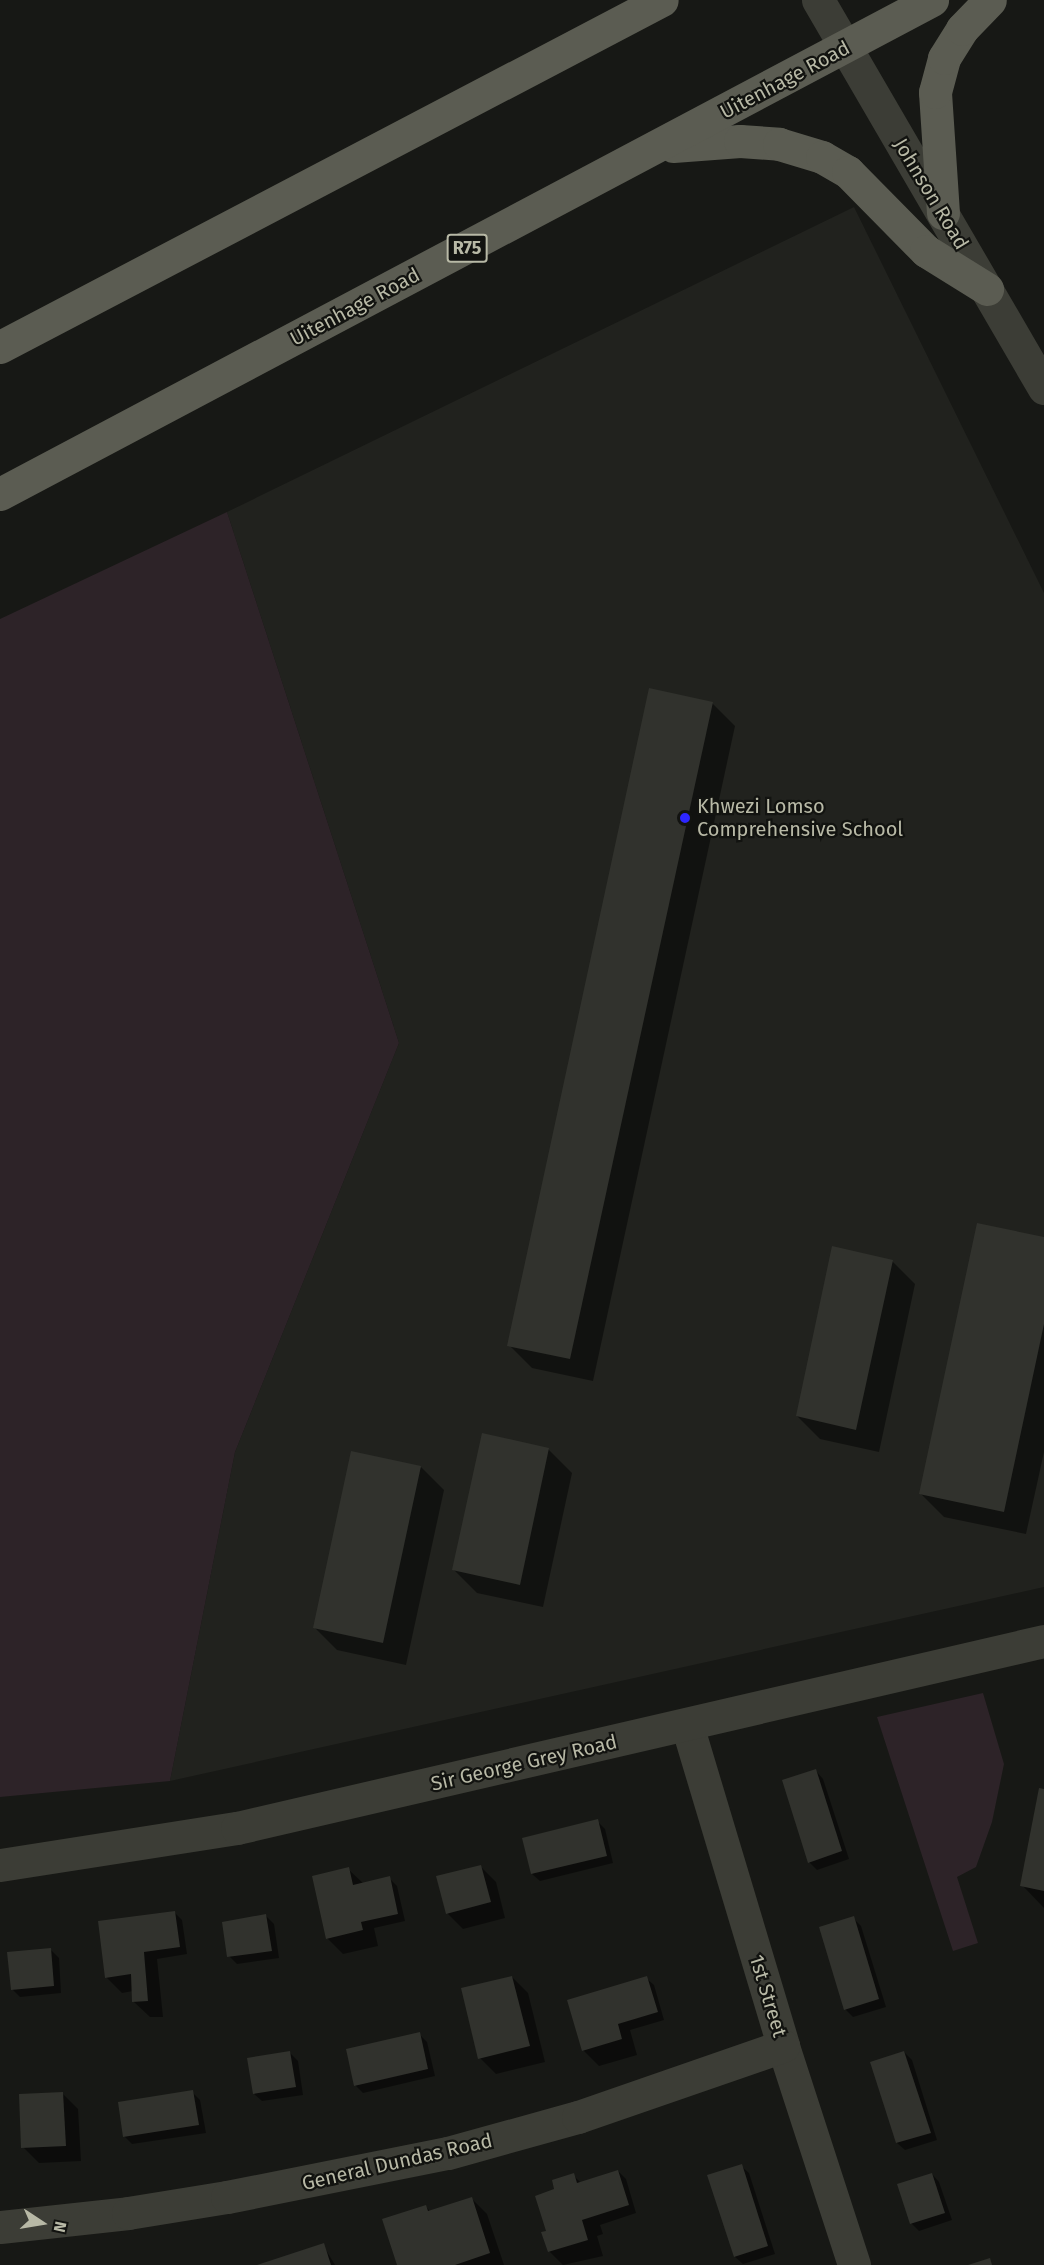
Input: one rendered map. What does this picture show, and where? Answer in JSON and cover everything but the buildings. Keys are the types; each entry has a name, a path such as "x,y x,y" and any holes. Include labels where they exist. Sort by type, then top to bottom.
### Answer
{"main road":[{"path":"0,347 662,0"},
{"name":"Uitenhage Road","path":"0,494 844,50 932,0"},
{"path":"943,213 935,92 944,58 962,29 990,0"},
{"path":"661,146 740,141 779,144 822,157 856,180 926,251 987,289"}],"street":[{"name":"Johnson Road","path":"818,0 844,50 943,213 1044,388"},
{"name":"Sir George Grey Road","path":"0,1865 237,1828 1044,1641"},
{"name":"1st Street","path":"687,1725 783,2046 854,2265"},
{"name":"General Dundas Road","path":"0,2227 128,2213 227,2197 448,2153 578,2117 783,2046"}],"shaded area":[{"name":"Khwezi Lomso Comprehensive School","path":"854,207 1044,593 1044,1587 170,1781 235,1452 399,1043 227,512"},
{"path":"227,512 399,1043 235,1452 170,1781 0,1797 0,619"},
{"path":"983,1693 1004,1764 992,1822 976,1867 957,1877 978,1943 953,1951 877,1717"}],"place":[{"name":"Khwezi Lomso Comprehensive School","path":"685,818"}]}
